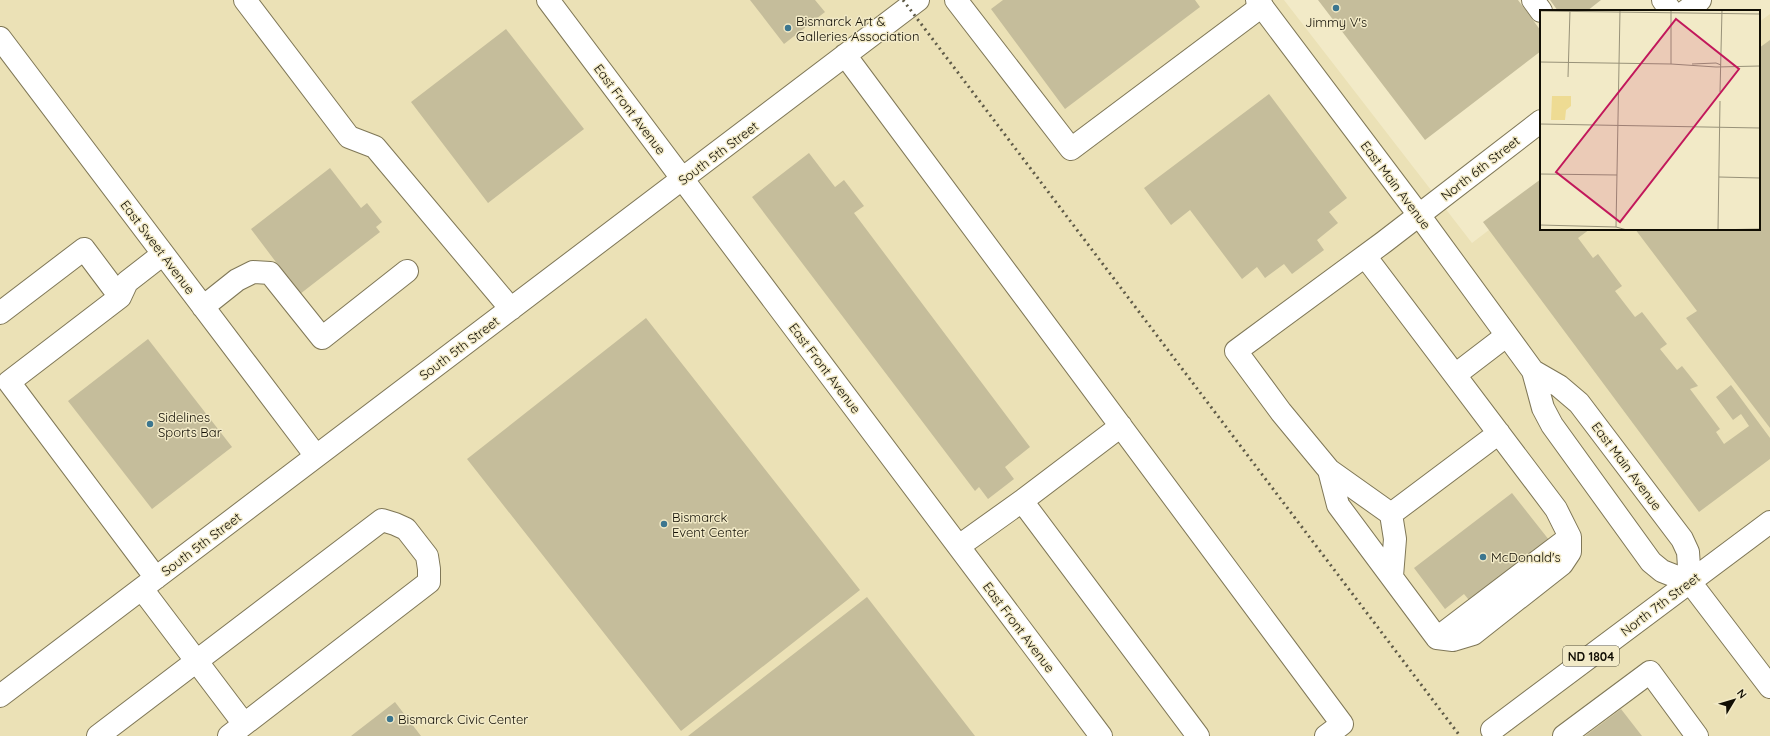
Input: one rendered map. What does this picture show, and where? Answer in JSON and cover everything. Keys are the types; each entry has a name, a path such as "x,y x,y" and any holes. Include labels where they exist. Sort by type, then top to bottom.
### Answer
{"street":[{"path":"245,0 349,137 375,146 511,309"},
{"name":"East Front Avenue","path":"548,0 1101,736"},
{"name":"South 5th Street","path":"0,696 918,0"},
{"path":"956,0 1071,149 1260,3"},
{"path":"1533,0 1540,10"},
{"path":"1663,0 1670,10"},
{"path":"1687,10 1700,0"},
{"name":"East Main Avenue","path":"1260,3 1419,215 1533,371 1559,386 1579,403 1677,532 1688,552 1690,582 1662,571 1651,562 1552,425 1543,408 1533,371"},
{"name":"East Sweet Avenue","path":"0,38 316,456"},
{"path":"845,55 1342,724 1326,736"},
{"name":"North 6th Street","path":"1329,470 1281,412 1236,351 1365,256 1540,122"},
{"path":"0,313 84,249 120,297"},
{"path":"98,736 196,660 382,520 406,529 427,556 429,569 428,582 236,730 196,660 149,583 5,375 120,297 127,282 163,254"},
{"path":"1329,470 1338,505 1437,638 1453,640 1473,634 1562,564 1570,552 1570,537 1556,509 1365,256"},
{"path":"203,307 237,280 253,272 270,273 322,338 407,271"},
{"path":"1455,375 1506,336"},
{"path":"959,546 1022,501 1121,426"},
{"path":"1391,514 1499,433"},
{"path":"1329,470 1391,514 1395,539 1392,576"},
{"path":"1022,501 1198,736"},
{"name":"North 7th Street","path":"1492,730 1770,522"},
{"path":"1690,582 1770,687"},
{"path":"1564,736 1650,672 1697,736"}],"shaded area":[{"path":"0,0 1284,0 1472,243 1540,191 1540,230 1760,230 1760,21 1770,14 1770,736 0,736"}],"building":[{"name":"Bismarck Art & Galleries Association","path":"750,0 815,0 825,12 784,44"},
{"path":"1003,0 1195,0 1200,7 1065,109 991,9"},
{"path":"1318,0 1518,0 1540,30 1540,52 1425,140"},
{"path":"1550,0 1601,0 1588,10 1557,10"},
{"path":"506,29 584,129 488,203 411,102"},
{"path":"1770,40 1770,428 1686,318 1697,311 1636,230 1760,230 1760,47"},
{"path":"1269,94 1347,198 1329,212 1338,223 1317,240 1324,250 1292,274 1284,264 1265,278 1257,267 1242,279 1190,210 1171,225 1144,188"},
{"path":"809,153 835,187 844,180 864,206 854,213 1030,447 1005,467 1014,479 988,499 979,487 975,491 752,197"},
{"path":"330,168 361,208 367,203 382,222 376,227 380,232 300,294 251,229"},
{"path":"1540,180 1540,230 1589,230 1578,238 1593,258 1598,254 1622,286 1615,291 1635,317 1642,312 1667,344 1660,349 1677,370 1682,366 1698,386 1690,389 1720,429 1716,432 1724,444 1749,426 1741,414 1733,420 1716,397 1731,385 1770,438 1770,459 1699,512 1483,222"},
{"name":"Bismarck Event Center","path":"646,318 860,590 681,731 467,459"},
{"name":"Sidelines Sports Bar","path":"148,339 232,447 152,509 68,401"},
{"name":"McDonald's","path":"1512,493 1553,545 1473,605 1464,594 1445,609 1414,568"},
{"path":"867,597 975,736 688,736"},
{"name":"Bismarck Civic Center","path":"395,702 421,736 351,736"},
{"path":"1621,709 1642,736 1585,736"}],"railway":[{"path":"903,0 1460,736"}],"place":[{"name":"Jimmy V's","path":"1336,8"},
{"name":"Bismarck Art & Galleries Association","path":"788,28"},
{"name":"Sidelines Sports Bar","path":"150,424"},
{"name":"Bismarck Event Center","path":"664,524"},
{"name":"McDonald's","path":"1483,557"},
{"name":"Bismarck Civic Center","path":"390,719"}]}
